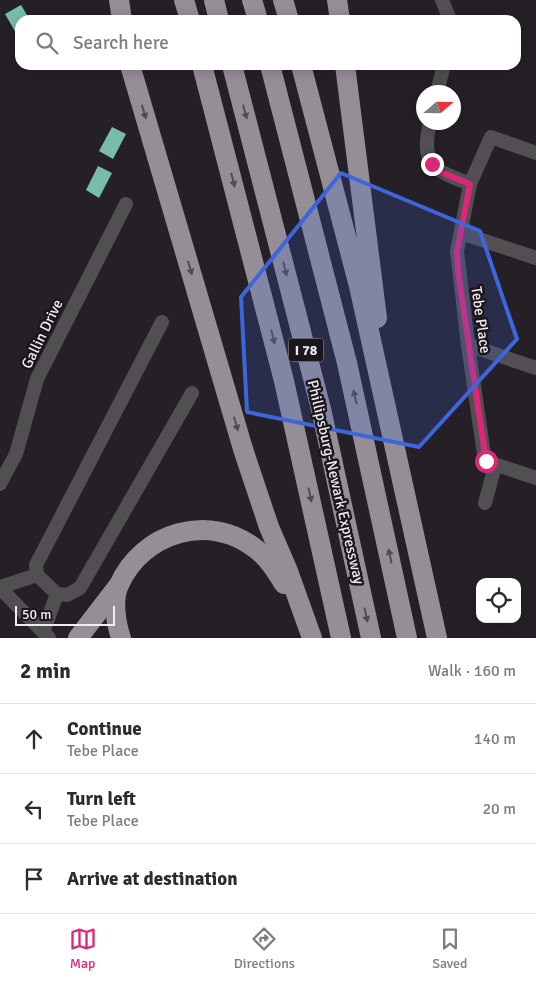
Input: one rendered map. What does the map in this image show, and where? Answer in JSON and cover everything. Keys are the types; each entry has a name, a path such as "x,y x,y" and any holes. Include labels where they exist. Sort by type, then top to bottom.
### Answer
{"highway":[{"path":"119,0 121,15"},
{"path":"184,0 188,15"},
{"path":"214,0 218,15"},
{"path":"252,0 256,15"},
{"path":"283,0 288,15"},
{"path":"337,0 339,15"},
{"path":"131,70 243,448 269,527 309,629"},
{"name":"Phillipsburg-Newark Expressway","path":"203,70 284,381 341,638"},
{"name":"Phillipsburg-Newark Expressway","path":"233,70 321,409 371,638"},
{"name":"I 78","path":"271,70 347,363 407,638"},
{"path":"302,70 347,239 391,427 437,638"},
{"path":"346,70 391,427"},
{"path":"78,638 142,554 163,539 192,530 221,531 247,542 261,553 273,568 309,629"},
{"path":"118,586 117,611 121,638"}],"street":[{"path":"442,0 448,15"},
{"path":"439,85 443,70"},
{"path":"428,130 426,138 427,148 434,168 443,174 470,184"},
{"name":"Tebe Place","path":"490,464 468,345 457,251 470,184 491,137 536,153"},
{"name":"Gallin Drive","path":"0,484 16,454 37,379 126,204"},
{"path":"460,233 536,258"},
{"path":"162,322 36,565 37,575 57,594 68,595 80,588 192,393"},
{"path":"468,345 536,368"},
{"path":"485,503 490,464 536,478"},
{"path":"37,575 0,588 46,635"},
{"path":"46,635 57,594"}],"highlighted area":[{"path":"341,173 480,231 517,339 419,447 247,412 241,297"}],"building":[{"path":"21,5 27,15 15,15 15,31 5,14"},
{"path":"112,127 126,134 113,159 99,151"},
{"path":"98,166 112,173 99,198 86,190"}],"route":[{"path":"432,164 434,168 443,174 470,184 457,251 458,271 486,461"}]}
